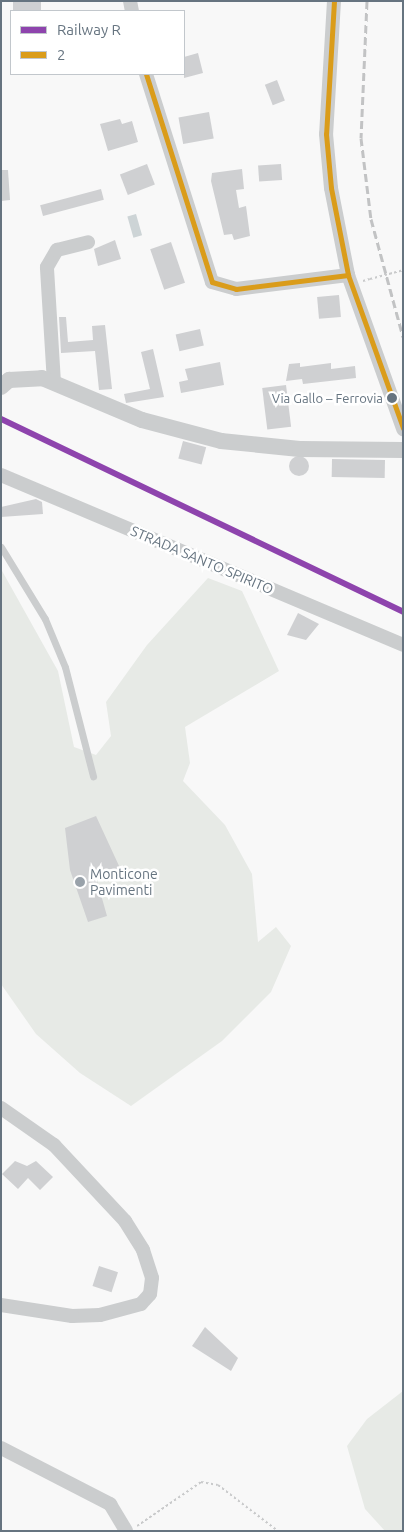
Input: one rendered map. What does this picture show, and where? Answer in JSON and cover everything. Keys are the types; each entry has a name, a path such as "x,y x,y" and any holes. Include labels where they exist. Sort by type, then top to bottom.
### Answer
{"street":[{"path":"334,1 326,134 348,275 403,429"},
{"path":"146,75 212,282 236,289 348,275"},
{"path":"54,383 47,267 57,250 88,242"},
{"path":"4,381 26,376 54,383 181,433 300,449 403,450"},
{"name":"STRADA SANTO SPIRITO","path":"1,475 403,645"},
{"path":"1,1108 54,1145 125,1220 144,1250 152,1278 150,1294 141,1304 100,1314 72,1316 1,1305"},
{"path":"1,1448 110,1504 126,1531"}],"lane":[{"path":"1,547 45,619 65,667 93,776"}],"path":[{"path":"370,279 403,270"},
{"path":"132,1531 201,1482 218,1485 278,1531"}],"shaded area":[{"path":"136,214 142,235 133,238 127,216"},
{"path":"1,569 58,671 74,747 96,755 111,736 106,702 147,645 208,578 242,591 279,671 185,727 190,763 183,781 225,825 252,874 258,942 276,927 291,946 271,992 222,1041 131,1106 80,1073 36,1034 1,984"},
{"path":"403,1391 403,1531 385,1531 365,1509 347,1446 367,1419"}],"building":[{"path":"13,1 41,1 41,10 13,10"},
{"path":"198,53 203,73 184,78 185,57"},
{"path":"277,80 285,101 273,105 265,85"},
{"path":"209,112 214,139 183,144 178,117"},
{"path":"120,119 122,124 132,121 138,142 108,151 100,124"},
{"path":"147,164 155,185 128,195 120,174"},
{"path":"281,164 282,180 259,182 258,166"},
{"path":"242,169 244,189 236,190 239,208 246,206 250,236 234,240 232,234 224,235 211,181 212,173"},
{"path":"1,170 8,170 10,200 1,201"},
{"path":"101,189 104,200 43,216 40,205"},
{"path":"115,240 121,259 98,266 94,249"},
{"path":"171,242 185,283 164,290 150,249"},
{"path":"339,295 341,317 319,319 317,297"},
{"path":"59,317 66,317 68,342 93,340 92,326 105,325 112,389 99,390 95,351 61,353"},
{"path":"200,329 204,346 179,351 176,335"},
{"path":"153,349 164,397 126,403 124,394 150,389 141,352"},
{"path":"220,362 224,385 181,393 179,382 188,380 185,369"},
{"path":"300,363 300,367 331,363 331,369 355,366 356,378 303,384 302,379 286,381 289,364"},
{"path":"286,385 291,427 267,430 262,388"},
{"path":"183,441 206,447 202,465 178,458"},
{"path":"299,456 306,459 309,466 306,473 299,476 292,473 289,466 292,459"},
{"path":"332,459 385,460 385,478 332,477"},
{"path":"36,499 42,502 43,514 1,517 1,507"},
{"path":"298,613 319,624 306,640 287,635"},
{"name":"Monticone Pavimenti","path":"96,816 120,868 96,877 107,916 88,922 70,870 65,828"},
{"path":"15,1161 27,1166 36,1161 53,1177 40,1190 28,1178 18,1189 2,1174"},
{"path":"99,1266 118,1272 112,1292 93,1286"},
{"path":"205,1327 238,1358 231,1371 192,1346"}],"railway":[{"path":"367,1 361,138 371,219 403,337"}],"rail line":[{"name":"R","path":"1,419 403,612"}],"transit line":[{"name":"2","path":"334,1 326,134 331,188 348,275 403,428"},
{"name":"2","path":"146,75 212,282 236,289 348,275"}],"place":[{"name":"Via Gallo – Ferrovia","path":"392,398"},
{"name":"Monticone Pavimenti","path":"80,882"}]}
